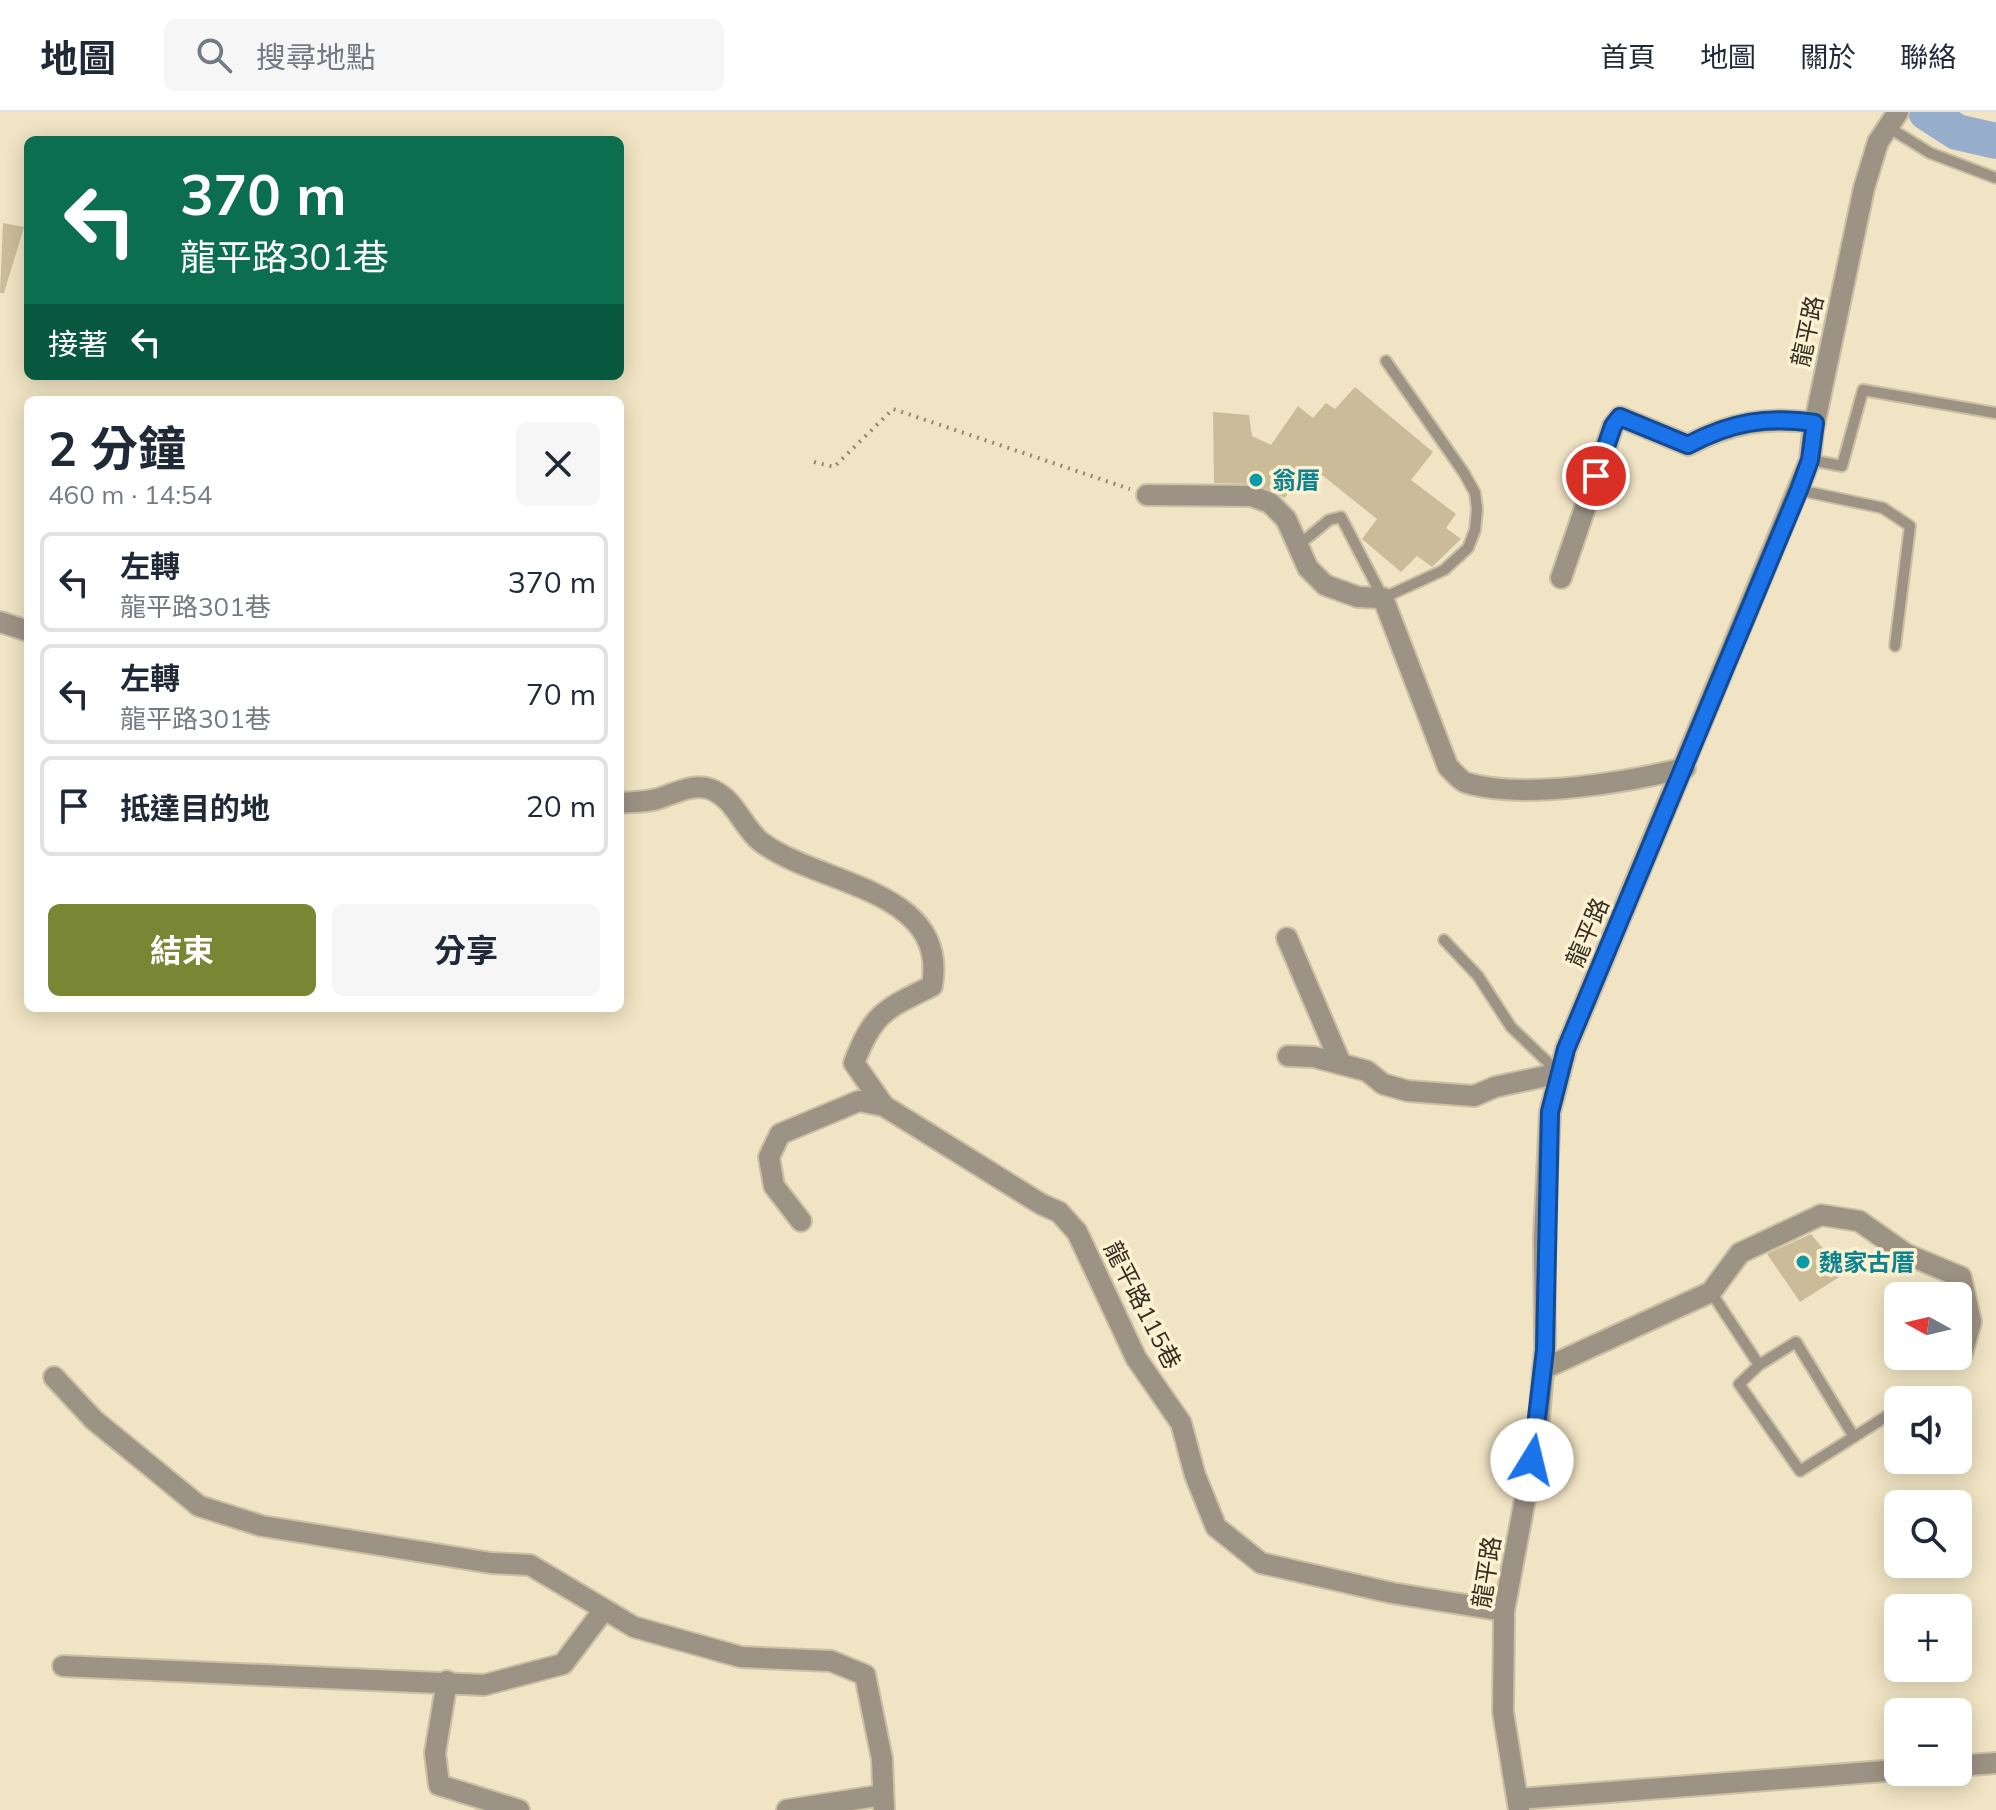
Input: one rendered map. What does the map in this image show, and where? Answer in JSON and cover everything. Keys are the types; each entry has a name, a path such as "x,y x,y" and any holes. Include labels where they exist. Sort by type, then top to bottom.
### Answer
{"street":[{"name":"龍平路","path":"1518,1804 1503,1712 1504,1611 1538,1430 1543,1369 1550,1112 1583,1007 1685,768 1810,460 1864,188 1878,142 1893,120"},
{"path":"1561,578 1613,426 1620,417 1688,445 1722,427 1785,418 1815,423"},
{"path":"1147,495 1252,496 1270,503 1286,519 1300,544 1308,568 1325,585 1358,597 1383,598 1448,767 1465,782 1526,790 1636,780 1685,768"},
{"path":"0,622 24,630"},
{"path":"624,803 654,800 684,788 709,788 736,810 759,840 802,866 904,909 925,929 936,965 932,986 889,1007 867,1029 854,1063 884,1106"},
{"path":"1287,938 1341,1064"},
{"path":"1288,1056 1314,1057 1367,1071 1383,1084 1408,1091 1474,1096 1495,1087 1560,1073"},
{"path":"801,1221 774,1186 769,1157 780,1134 859,1101 884,1106"},
{"name":"龍平路115巷","path":"884,1106 1041,1204 1059,1212 1077,1232 1136,1358 1181,1423 1195,1475 1216,1527 1261,1563 1392,1593 1504,1611"},
{"path":"1543,1369 1711,1292 1740,1253 1821,1215 1859,1221 1906,1254 1961,1277 1962,1282"},
{"path":"54,1377 94,1420 199,1506 219,1515 262,1526 491,1563 530,1565 634,1627 741,1657 831,1661 865,1675 882,1759 884,1802 787,1810"},
{"path":"63,1666 484,1685 563,1664 603,1611"},
{"path":"447,1681 435,1753 439,1785 519,1810"},
{"path":"1972,1765 1996,1763"},
{"path":"1518,1804 1884,1771"}],"lane":[{"path":"1893,120 1930,153 1996,178"},
{"path":"1300,544 1329,520 1341,517 1383,598 1444,570 1468,548 1475,530 1475,493 1386,361"},
{"path":"1810,460 1842,466 1863,390 1996,413"},
{"path":"1799,490 1883,508 1910,526 1895,646"},
{"path":"1444,940 1478,976 1511,1027 1560,1073"},
{"path":"1711,1292 1759,1365"},
{"path":"1854,1437 1796,1342 1759,1365 1739,1384 1800,1471 1854,1437 1884,1418"}],"path":[{"path":"814,462 834,467 893,409 1147,495"}],"building":[{"path":"3,223 24,227 4,293 0,293"},
{"name":"翁厝","path":"1355,387 1433,452 1411,480 1456,514 1446,528 1461,539 1432,567 1417,556 1401,572 1362,539 1377,519 1322,475 1310,490 1297,479 1285,498 1256,484 1214,483 1213,412 1249,415 1252,436 1271,445 1298,406 1313,418 1326,403 1335,409"},
{"name":"魏家古厝","path":"1811,1234 1844,1274 1800,1302 1767,1254"}],"waterway":[{"path":"1926,112 1957,132 1996,141"}],"place":[{"name":"翁厝","path":"1256,480"},
{"name":"魏家古厝","path":"1803,1262"}],"route":[{"path":"1532,1460 1538,1430 1545,1350 1544,1237 1550,1112 1566,1049 1677,786 1763,570 1799,490 1810,460 1815,423 1785,418 1722,427 1688,445 1620,417 1613,426 1596,476"}]}
